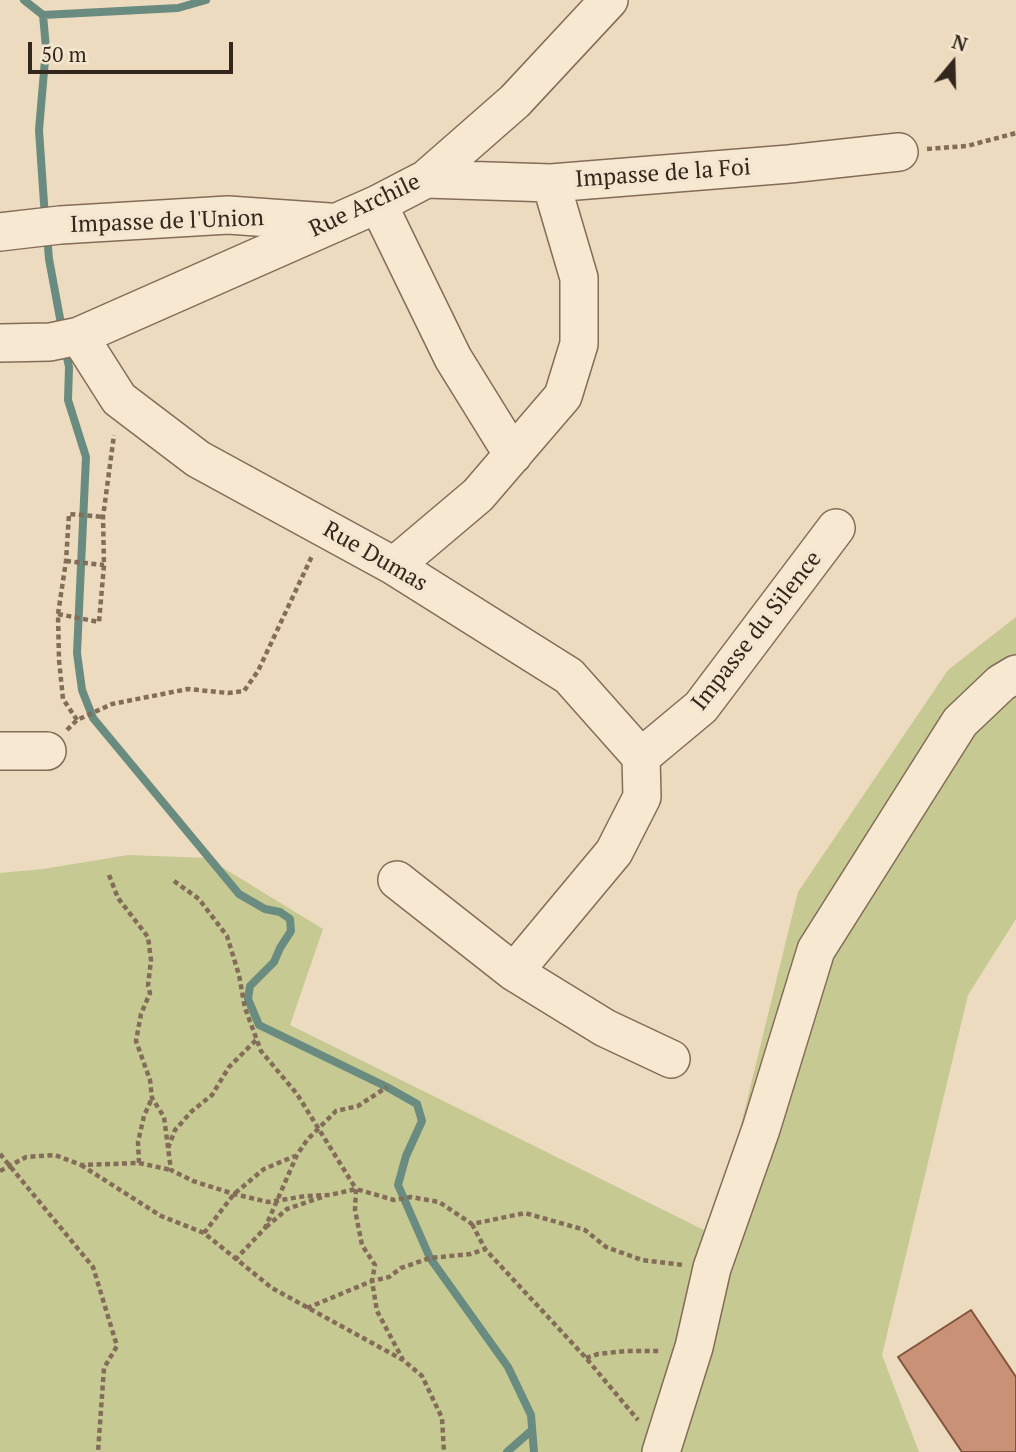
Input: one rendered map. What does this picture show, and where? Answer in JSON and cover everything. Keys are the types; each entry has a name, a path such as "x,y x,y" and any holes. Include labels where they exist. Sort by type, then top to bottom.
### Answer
{"street":[{"name":"Rue Archile","path":"0,343 67,339 378,204 426,179 515,101 609,0"},
{"name":"Impasse de la Foi","path":"426,179 551,183 789,164 899,152"},
{"path":"394,566 478,495 563,396 579,344 579,278 551,183"},
{"path":"378,204 453,358 513,455"},
{"name":"Impasse de l'Union","path":"31,228 228,215 333,222"},
{"name":"Rue Dumas","path":"67,339 119,400 198,459 394,566 569,676 640,757"},
{"name":"Impasse du Silence","path":"640,757 701,707 836,528"},
{"path":"661,1450 694,1347 712,1268 761,1129 816,950 960,722 1001,682 1016,674"},
{"path":"0,751 47,751"},
{"path":"514,972 614,852 642,797 640,757"},
{"path":"397,880 514,972 605,1028 671,1059"}],"path":[{"path":"899,152 967,146 1016,133"},
{"path":"58,614 99,622 104,565 103,517 119,400"},
{"path":"103,517 69,514 66,561 58,614 63,699 76,720 112,704 188,689 228,693 244,691 258,671 325,527"},
{"path":"66,561 104,565"},
{"path":"109,875 118,898 148,937 150,993 141,1014 136,1041 150,1080 152,1098 164,1117 171,1170"},
{"path":"174,881 199,899 227,936 239,975 245,1008 261,1051 297,1094 356,1189 355,1210 362,1245 375,1265 372,1281 377,1311 403,1360"},
{"path":"168,1149 175,1130 192,1111 212,1095 229,1067 257,1039"},
{"path":"265,1228 297,1155 307,1140 336,1111 358,1106 387,1087"},
{"path":"139,1163 141,1129 152,1098"},
{"path":"0,1154 93,1267 117,1346 104,1368 98,1452"},
{"path":"0,1171 26,1157 55,1155 80,1165 161,1216 204,1233 272,1288 403,1360 422,1376 442,1418 444,1452"},
{"path":"204,1233 234,1195 264,1169 297,1155"},
{"path":"80,1165 139,1163 171,1170 193,1181 254,1200 276,1202 330,1195"},
{"path":"235,1259 287,1209 330,1195 356,1189 394,1200 411,1196 439,1202 472,1224 485,1248 586,1358 661,1450"},
{"path":"472,1224 525,1213 585,1230 606,1247 642,1260 712,1268"},
{"path":"306,1308 372,1281 389,1277 401,1268 430,1258 471,1254 485,1248"},
{"path":"586,1358 598,1354 694,1347"}],"green space":[{"path":"1016,617 1016,919 968,995 882,1355 919,1452 0,1452 0,873 128,855 207,858 323,929 290,1025 714,1235 798,892 948,670"}],"building":[{"path":"971,1310 1016,1377 1016,1452 962,1452 898,1357"}],"waterway":[{"path":"24,0 43,15 46,48 39,130 45,218"},
{"path":"43,15 178,8 206,0"},
{"path":"47,235 62,329"},
{"path":"65,348 69,367 68,400 86,457 77,653 82,690 93,718 239,894 290,919 291,931 274,962 250,986 248,999 259,1025 417,1104 422,1121 406,1156 398,1185 430,1258 508,1367 531,1415 534,1452"},
{"path":"507,1452 532,1430"}]}
